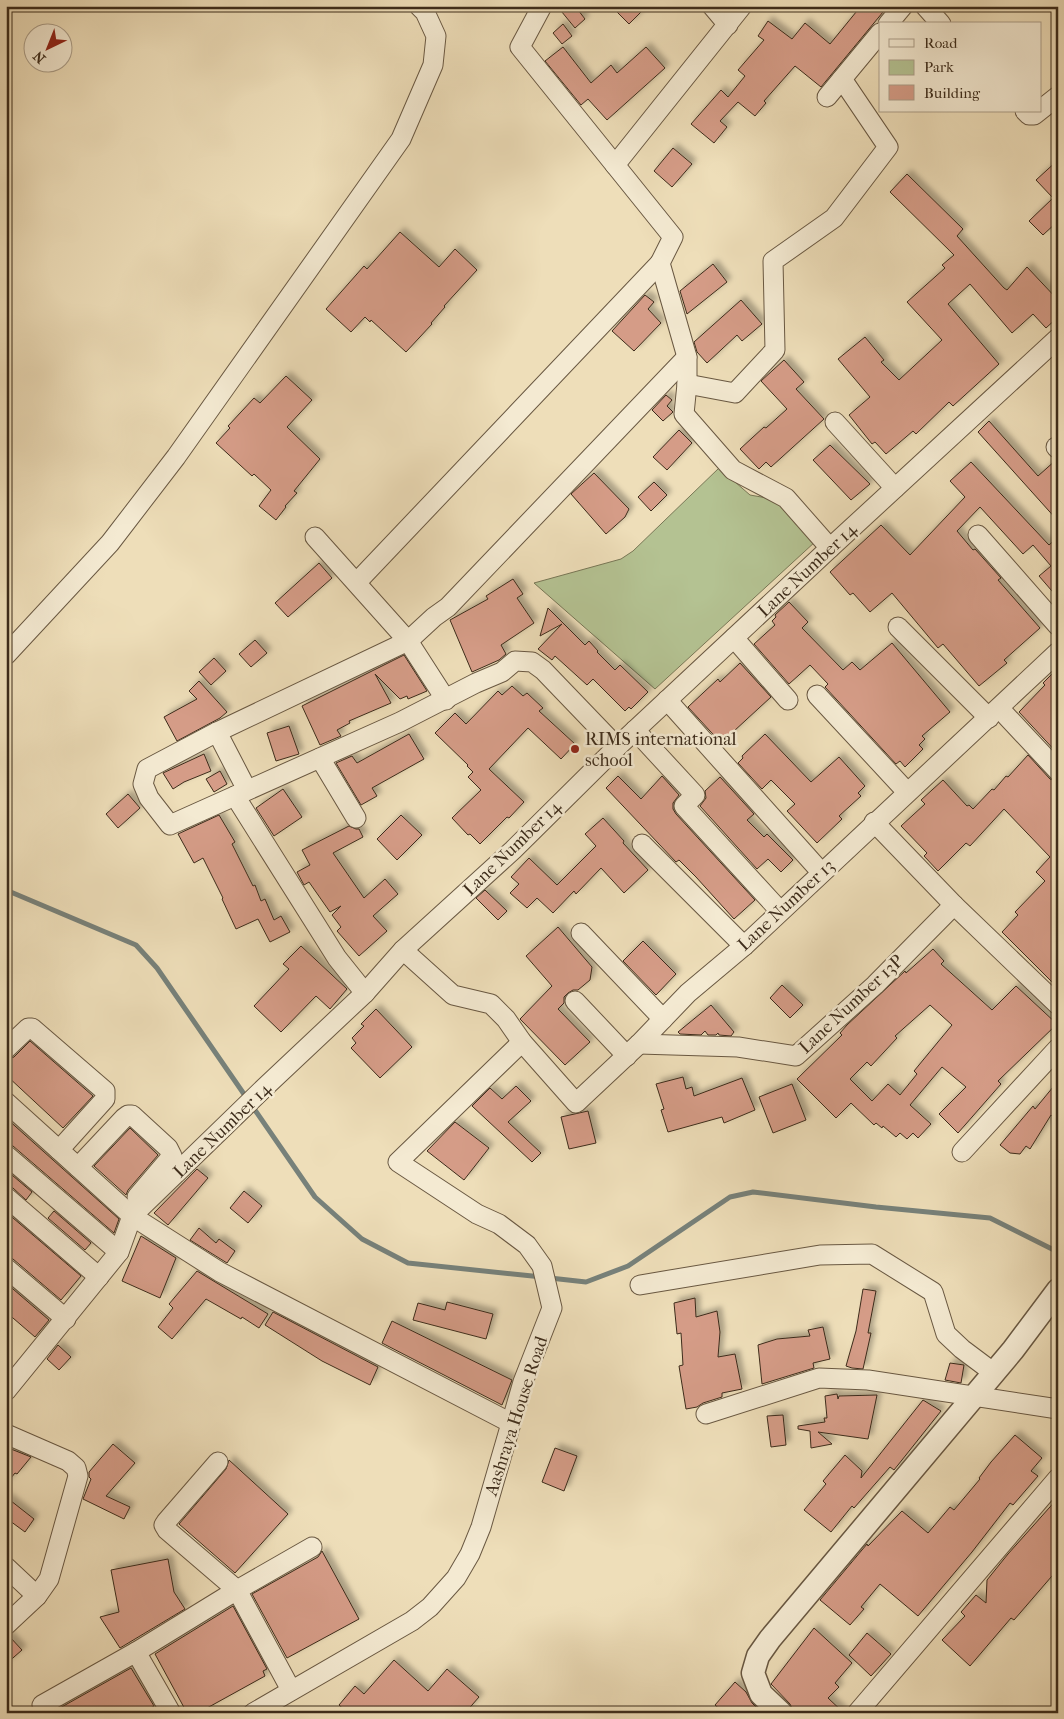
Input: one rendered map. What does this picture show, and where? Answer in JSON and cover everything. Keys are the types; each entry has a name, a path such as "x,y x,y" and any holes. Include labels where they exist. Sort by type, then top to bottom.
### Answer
{"street":[{"path":"6,655 110,543 176,458 401,139 433,65 436,36 425,12 419,6"},
{"path":"357,582 660,263 674,237 520,47 542,6"},
{"path":"712,6 728,24"},
{"path":"615,165 742,6"},
{"path":"890,22 903,6"},
{"path":"924,6 939,22"},
{"path":"827,97 879,34"},
{"path":"687,384 735,393 775,350 773,260 834,218 888,147 842,79"},
{"path":"1042,109 1058,96"},
{"path":"1026,112 1029,115 1034,115 1038,112"},
{"path":"660,263 687,357 684,414 733,470 786,498 830,548"},
{"name":"Lane Number 14","path":"10,1379 66,1319 119,1252 129,1213 365,993 403,950 513,850 635,730 1058,338"},
{"path":"617,747 543,670 532,662 515,661 502,672 476,683 446,700 170,825 149,798 144,784 148,769 217,732 408,641 434,616 448,607 687,357"},
{"path":"835,422 895,488"},
{"path":"978,535 1058,626"},
{"path":"315,537 408,641 446,700"},
{"path":"898,627 1058,771"},
{"path":"734,638 788,700"},
{"name":"Lane Number 13","path":"522,1042 576,1103 633,1050 688,993 744,946 874,822 1058,652"},
{"path":"817,695 907,792"},
{"path":"667,700 821,872"},
{"path":"635,730 695,795 684,806 780,911"},
{"path":"217,732 241,793 337,958 365,993"},
{"path":"320,758 356,818"},
{"path":"874,822 954,905 1058,1005"},
{"path":"642,844 744,946"},
{"name":"Lane Number 13P","path":"633,1050 738,1047 796,1056 875,985 954,905"},
{"path":"581,933 663,1019"},
{"path":"403,950 436,982 453,995 491,1004 506,1019 522,1042"},
{"path":"575,1001 633,1050"},
{"path":"6,1049 28,1028 32,1028 104,1091 105,1099 59,1150"},
{"name":"Aashraya House Road","path":"253,1713 412,1621 430,1607 456,1578 470,1554 481,1527 523,1382 552,1308 542,1266 527,1245 499,1224 477,1214 398,1162 522,1042"},
{"path":"962,1152 1058,1048"},
{"path":"6,1102 129,1213 220,1272 511,1423"},
{"path":"78,1167 128,1115 132,1115 168,1148 172,1156 129,1213"},
{"path":"6,1155 119,1252"},
{"path":"6,1198 99,1277"},
{"path":"640,1285 820,1255 872,1254 933,1292 946,1334 962,1349 994,1373"},
{"path":"6,1268 66,1319"},
{"path":"781,1713 761,1694 752,1673 758,1656 770,1639 1013,1350 1058,1290"},
{"path":"706,1414 819,1378 868,1380 1058,1409"},
{"path":"6,1625 38,1596 50,1579 78,1476 76,1468 68,1461 8,1437"},
{"path":"218,1462 166,1522 164,1527 237,1590 291,1690"},
{"path":"857,1713 1058,1478"},
{"path":"42,1705 136,1652 312,1547"},
{"path":"8,1571 38,1596"},
{"path":"136,1652 171,1713"}],"green space":[{"path":"719,468 750,495 778,500 816,541 655,689 534,583 621,559 633,551"}],"building":[{"path":"557,6 575,6 585,19 575,28"},
{"path":"611,6 647,6 629,24"},
{"path":"861,6 888,6 821,87 795,66 764,101 766,103 755,116 738,102 720,121 727,127 714,143 691,124 721,90 728,97 745,76 738,70 764,40 758,36 768,21 792,39 805,23 830,44"},
{"path":"563,24 572,36 562,44 553,33"},
{"path":"563,47 591,83 611,65 617,73 646,47 665,68 607,120 588,99 581,105 545,61"},
{"path":"673,148 692,164 672,187 654,171"},
{"path":"1058,160 1058,221 1043,235 1029,221 1053,198 1036,180"},
{"path":"907,174 963,229 957,236 1004,288 1007,290 1027,267 1058,300 1058,317 1046,328 1033,314 1012,333 970,284 948,304 999,364 953,406 949,402 916,434 913,431 886,454 875,442 872,444 849,415 870,397 838,359 865,337 884,360 881,362 899,380 942,340 907,302 945,268 942,265 954,255 890,192"},
{"path":"400,232 439,267 455,249 477,270 406,352 371,320 370,322 365,317 351,332 326,309 364,266 367,269"},
{"path":"713,264 727,282 687,314 680,291"},
{"path":"645,295 654,302 648,309 661,323 634,351 612,331"},
{"path":"741,300 762,324 742,341 737,335 707,363 697,352 694,342"},
{"path":"784,360 804,382 796,389 824,419 771,467 766,462 759,469 740,449 787,409 761,381"},
{"path":"286,376 312,400 287,427 320,459 294,491 297,493 276,520 259,506 271,490 254,474 252,476 216,443 230,428 228,426 254,398 260,403"},
{"path":"666,395 672,400 667,406 673,412 663,421 652,410"},
{"path":"989,421 1038,476 1058,460 1058,521 978,432"},
{"path":"679,430 692,443 667,470 653,457"},
{"path":"830,445 870,484 851,500 813,460"},
{"path":"971,462 1049,545 1058,537 1058,598 1039,576 1051,566 1033,545 1023,554 980,507 957,531 1001,578 998,580 1040,628 1004,660 1007,663 979,686 943,644 938,648 892,593 870,612 853,593 850,595 830,572 881,525 910,555 965,497 950,481"},
{"path":"594,473 629,509 625,517 606,534 571,494"},
{"path":"654,482 667,495 651,511 638,497"},
{"path":"319,563 332,578 288,617 275,603"},
{"path":"513,579 523,594 517,598 534,623 501,645 506,654 499,660 472,672 450,620 488,599 486,596"},
{"path":"789,602 808,622 802,628 843,670 852,662 860,670 892,643 950,712 922,736 925,739 919,745 923,749 905,767 900,761 896,764 825,687 828,684 810,665 789,684 754,644 775,625 772,621 776,617 775,615"},
{"path":"548,608 585,645 589,641 615,670 620,665 648,692 631,709 629,707 625,711 593,679 587,685 555,656 552,660 538,649 562,624 540,636"},
{"path":"255,640 267,653 251,667 239,654"},
{"path":"404,655 427,691 408,699 407,696 400,699 375,674 391,703 349,721 350,723 337,730 341,736 320,745 302,706"},
{"path":"214,658 226,671 211,685 199,672"},
{"path":"740,663 771,697 721,743 688,707 718,679 720,682"},
{"path":"1058,668 1058,754 1019,712 1045,685 1043,683"},
{"path":"199,681 227,712 220,718 177,741 164,717 197,699 189,691"},
{"path":"512,686 523,696 527,693 543,708 539,711 575,744 561,759 528,728 489,769 524,802 480,844 470,834 468,835 452,818 481,790 468,777 473,772 468,765 435,733 455,713 466,724 498,691 502,695"},
{"path":"289,726 299,754 276,761 267,733"},
{"path":"409,734 424,759 372,788 377,796 361,805 336,763 352,756 357,763"},
{"path":"765,734 811,782 839,757 865,786 858,793 861,796 839,816 842,819 817,843 787,811 795,804 771,780 762,789 738,763 743,758 742,756"},
{"path":"204,754 211,771 184,782 173,789 163,773"},
{"path":"1028,755 1050,779 1058,782 1058,988 1002,932 1018,915 1015,912 1045,881 1036,872 1050,857 1004,809 970,846 966,843 938,871 924,856 927,853 901,826 925,804 921,800 943,780 967,806 969,805 973,809 1006,776 1008,777"},
{"path":"220,771 227,784 214,792 206,779"},
{"path":"618,776 641,799 662,776 679,795 673,803 673,809 676,814 755,900 734,919 696,877 679,860 676,862 606,788"},
{"path":"720,777 754,814 747,820 764,837 767,834 793,860 781,872 768,859 757,869 700,806 706,798 705,791"},
{"path":"283,789 302,817 274,836 256,808"},
{"path":"128,794 140,808 118,828 106,814"},
{"path":"219,815 235,842 232,844 253,886 255,885 261,901 265,899 274,920 281,916 290,932 270,942 258,919 236,929 203,858 194,863 178,834"},
{"path":"401,815 422,835 397,860 377,839"},
{"path":"603,818 648,870 624,893 601,868 576,894 574,891 553,913 537,898 527,908 510,893 519,884 511,877 529,858 557,885 596,846 585,834"},
{"path":"349,826 359,829 363,837 333,853 364,898 385,879 398,894 373,916 387,931 359,956 337,931 341,927 332,915 341,906 330,912 309,882 304,885 297,872 310,865 302,850"},
{"path":"485,890 507,911 498,920 476,898"},
{"path":"558,927 592,967 590,980 578,990 568,993 564,997 564,1003 558,1009 590,1042 565,1065 520,1019 552,986 526,956"},
{"path":"643,941 676,974 656,995 623,961"},
{"path":"301,946 347,989 330,1009 316,996 281,1032 254,1006 289,969 283,964"},
{"path":"933,949 944,961 941,964 992,1010 1016,986 1057,1024 998,1081 1001,1084 958,1133 939,1114 966,1087 942,1067 910,1105 931,1124 918,1138 913,1133 907,1139 900,1133 896,1137 883,1126 882,1128 876,1123 874,1125 851,1103 836,1118 797,1079 842,1035 840,1033 847,1025 905,971 906,973","holes":["930,1005 952,1025 914,1071 917,1074 900,1095 888,1084 872,1101 850,1079 867,1062 871,1066 897,1038 895,1036"]},
{"path":"782,985 803,1005 790,1018 770,998"},
{"path":"711,1005 734,1032 731,1036 719,1035 718,1033 716,1035 708,1035 705,1031 701,1035 680,1034 678,1032"},
{"path":"376,1009 412,1047 380,1078 351,1048 356,1043 352,1038 364,1026 361,1024"},
{"path":"30,1041 93,1096 63,1128 6,1075 6,1060 14,1057"},
{"path":"683,1077 686,1089 692,1087 694,1096 742,1078 755,1110 724,1123 722,1117 668,1132 661,1110 664,1109 656,1084"},
{"path":"1058,1081 1058,1122 1051,1115 1030,1149 1026,1146 1020,1154 1010,1153 1000,1145 1033,1106 1035,1109"},
{"path":"792,1084 806,1120 773,1133 759,1097"},
{"path":"516,1086 531,1101 508,1122 541,1153 532,1162 472,1106 490,1088 502,1099"},
{"path":"588,1111 596,1143 569,1149 561,1117"},
{"path":"6,1118 119,1219 114,1233 13,1146 6,1144"},
{"path":"455,1122 489,1148 464,1180 427,1151"},
{"path":"130,1128 158,1155 128,1190 126,1195 94,1166"},
{"path":"197,1169 208,1178 168,1225 154,1213"},
{"path":"6,1170 32,1192 26,1200 13,1188 6,1186"},
{"path":"244,1191 262,1206 248,1223 230,1208"},
{"path":"54,1211 91,1243 85,1250 48,1218"},
{"path":"6,1212 81,1276 61,1300 13,1259 6,1257"},
{"path":"199,1228 216,1243 219,1239 235,1251 227,1263 190,1240"},
{"path":"141,1236 176,1258 160,1298 122,1281"},
{"path":"197,1271 268,1314 259,1328 206,1299 172,1339 158,1327 173,1308 169,1304"},
{"path":"6,1283 49,1320 35,1337 6,1312"},
{"path":"863,1289 876,1291 868,1333 871,1333 863,1369 846,1366 856,1331"},
{"path":"695,1298 696,1317 717,1311 720,1332 718,1357 735,1354 742,1389 722,1393 722,1397 697,1407 686,1409 679,1366 683,1365 681,1333 677,1334 674,1303"},
{"path":"447,1302 493,1314 486,1339 413,1320 418,1303 445,1310"},
{"path":"273,1312 378,1367 370,1385 322,1361 265,1325"},
{"path":"392,1321 512,1380 502,1405 382,1343"},
{"path":"823,1327 830,1359 813,1363 814,1368 762,1384 758,1345 777,1339 810,1336 808,1330"},
{"path":"58,1345 71,1357 59,1370 47,1359"},
{"path":"950,1363 964,1365 961,1383 945,1380"},
{"path":"837,1394 838,1399 839,1396 877,1395 868,1439 818,1432 832,1444 811,1448 810,1431 798,1429 798,1426 825,1422 824,1418 827,1418 825,1396"},
{"path":"923,1400 941,1411 894,1470 890,1467 854,1508 852,1506 831,1532 804,1510 826,1484 823,1481 845,1455 862,1471 861,1478"},
{"path":"783,1415 786,1445 771,1447 767,1416"},
{"path":"1015,1435 1042,1458 1031,1471 1038,1476 1013,1505 1010,1503 918,1616 880,1584 861,1607 864,1609 850,1625 820,1600 867,1544 868,1546 902,1511 928,1533 950,1507 954,1510 980,1479 991,1462"},
{"path":"113,1444 135,1463 106,1496 130,1507 124,1519 83,1499 91,1479 89,1472"},
{"path":"555,1448 577,1456 564,1491 542,1482"},
{"path":"11,1449 31,1457 6,1484 6,1455"},
{"path":"229,1460 288,1514 235,1573 179,1524 226,1469"},
{"path":"6,1497 34,1519 25,1532 6,1518"},
{"path":"1058,1498 1058,1569 1014,1620 1011,1618 970,1666 942,1640 965,1616 961,1612 976,1595 986,1603 987,1580"},
{"path":"322,1551 359,1619 287,1658 252,1594 318,1557"},
{"path":"168,1559 174,1592 185,1609 120,1648 100,1617 119,1612 111,1570"},
{"path":"233,1606 267,1669 263,1671 265,1676 198,1713 187,1713 155,1654"},
{"path":"814,1628 852,1663 835,1683 839,1687 828,1698 844,1713 794,1713 790,1704 771,1684"},
{"path":"867,1633 891,1654 871,1676 849,1655"},
{"path":"6,1636 9,1636 22,1650 6,1664"},
{"path":"394,1660 428,1691 447,1669 479,1697 465,1713 348,1713 339,1705 355,1686 364,1694"},
{"path":"131,1668 154,1706 143,1713 51,1713"},
{"path":"735,1682 746,1692 752,1703 762,1713 724,1713 715,1705"}],"waterway":[{"path":"6,890 136,945 157,968 315,1197 362,1239 408,1263 542,1277"},
{"path":"550,1278 586,1282 628,1266 730,1197 753,1192 990,1218 1058,1252"}],"place":[{"name":"RIMS international school","path":"575,749"}]}
